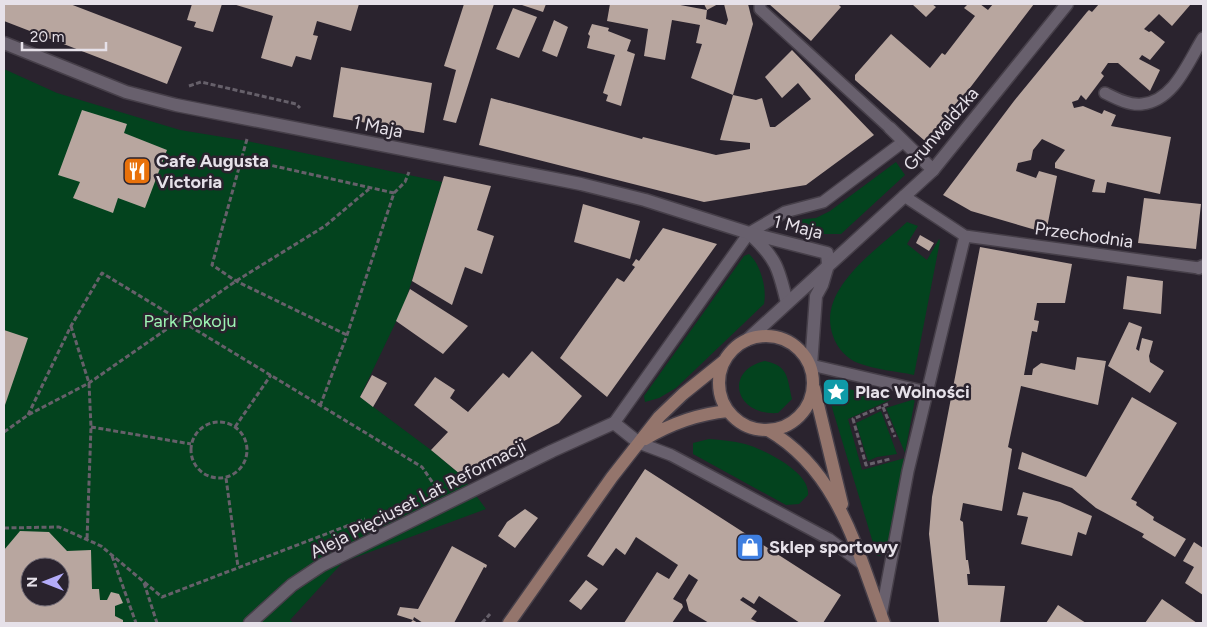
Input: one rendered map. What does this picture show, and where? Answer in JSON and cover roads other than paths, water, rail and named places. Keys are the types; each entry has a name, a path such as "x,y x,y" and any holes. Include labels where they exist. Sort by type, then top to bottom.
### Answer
{"main road":[{"path":"509,623 612,477 659,417 683,394 724,362 734,349 747,340 765,335 783,338 799,349 811,365 814,386 847,524 882,619"},
{"path":"724,362 720,374 719,387 728,411 739,422 753,429 768,430 785,426 800,417 809,403 814,386"},
{"path":"639,443 671,424 688,418 728,411"},
{"path":"768,430 786,440 817,471 847,524"}],"street":[{"name":"Grunwaldzka","path":"828,265 932,170 1067,4"},
{"name":"1 Maja","path":"4,43 126,92 176,105 580,184 645,200 749,234 827,253 828,265"},
{"path":"890,128 932,170"},
{"name":"1 Maja","path":"749,234 769,251 778,269 787,303"},
{"path":"747,340 828,265"},
{"path":"811,365 816,296 822,285 828,265"},
{"path":"614,423 639,443"},
{"name":"Aleja Pięciuset Lat Reformacji","path":"250,623 292,585 322,565 552,451 614,423"}],"lane":[{"path":"760,4 760,9 890,128"},
{"path":"1105,93 1140,105 1155,101 1167,94 1203,38"},
{"path":"614,423 749,234 784,212 823,202 903,142"},
{"path":"882,619 908,455 922,390 965,236 904,196"},
{"name":"Przechodnia","path":"965,236 1201,267"},
{"path":"811,365 922,390"},
{"path":"639,443 671,455 829,539 861,563"}],"place":[{"name":"Cafe Augusta Victoria","path":"137,171"},
{"name":"Plac Wolności","path":"836,392"},
{"name":"Sklep sportowy","path":"750,547"}],"park label":[{"name":"Park Pokoju","path":"190,321"}]}
